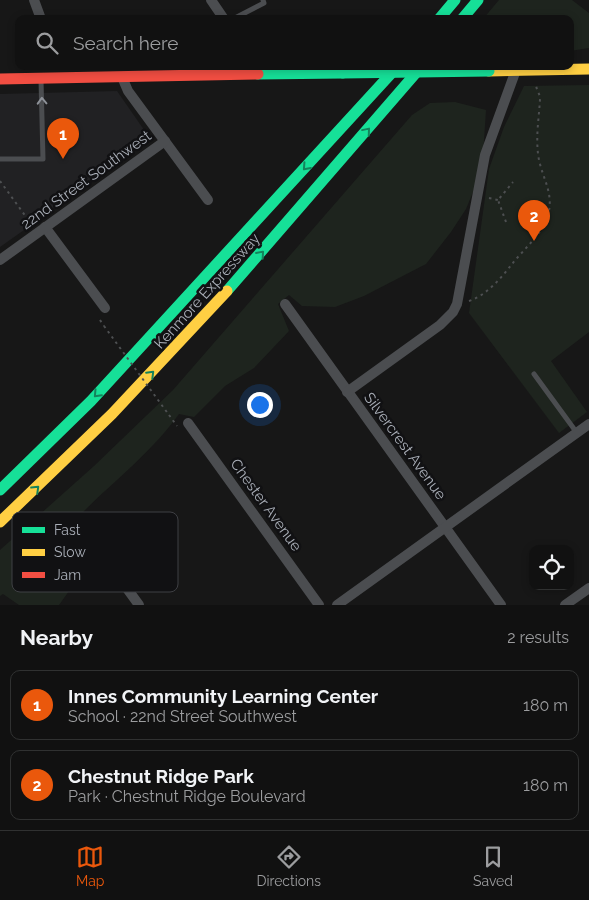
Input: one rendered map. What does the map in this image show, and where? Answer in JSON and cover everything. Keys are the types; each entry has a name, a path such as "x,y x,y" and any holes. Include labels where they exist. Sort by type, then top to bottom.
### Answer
{"main road":[{"path":"442,15 455,0"},
{"path":"465,15 478,0"},
{"path":"574,69 589,69"},
{"name":"Kenmore Expressway","path":"0,490 90,401 394,70"},
{"name":"Kenmore Expressway","path":"0,522 95,433 181,345 311,197 419,70"},
{"path":"0,79 122,77 258,71 343,73 516,70"},
{"path":"0,478 22,470"}],"street":[{"path":"34,0 40,15"},
{"path":"212,0 221,15"},
{"path":"41,78 42,70"},
{"path":"347,392 440,325 453,312 457,302 485,155 516,70"},
{"path":"122,77 128,91 208,200"},
{"name":"22nd Street Southwest","path":"0,260 165,141"},
{"path":"45,227 105,308"},
{"name":"Silvercrest Avenue","path":"285,304 501,605"},
{"name":"Chester Avenue","path":"188,423 319,605"},
{"path":"338,605 589,424"},
{"path":"565,605 589,588"},
{"path":"130,592 139,605"}],"lane":[{"path":"242,15 264,3 263,0"},
{"path":"0,159 43,159 41,78"},
{"path":"534,374 577,433"}],"path":[{"path":"457,302 472,300 493,286 542,228 548,215 550,191 538,153 537,126 540,96 536,83"},
{"path":"0,180 32,225"},
{"path":"506,222 498,200 514,182"},
{"path":"100,320 168,415"}],"shaded area":[{"path":"499,0 572,0 589,13 589,48 574,50 574,15 486,15"},
{"path":"589,85 589,332 551,361 587,412 559,433 469,313 489,169 504,127 524,86"},
{"path":"117,91 151,140 0,247 0,94"},
{"path":"455,102 486,110 482,170 466,209 426,264 364,296 335,307 302,306 289,295 278,304 289,331 254,368 225,386 194,417 179,414 150,448 83,512 43,512 94,466 173,390 412,115 430,103"},
{"path":"12,539 12,592 68,592 59,605 19,605 3,594 0,596 0,550"}],"traffic: fast":[{"path":"442,15 455,0"},
{"path":"465,15 478,0"},
{"path":"0,490 91,401 394,70"},
{"path":"227,291 419,70"},
{"path":"343,73 489,71"},
{"path":"258,74 343,73"}],"traffic: slow":[{"path":"574,69 589,69"},
{"path":"489,71 539,70"},
{"path":"0,522 112,414 227,291"}],"traffic: jam":[{"path":"0,79 258,74"}],"place":[{"name":"Innes Community Learning Center","path":"63,159"},
{"name":"Chestnut Ridge Park","path":"534,241"}]}
